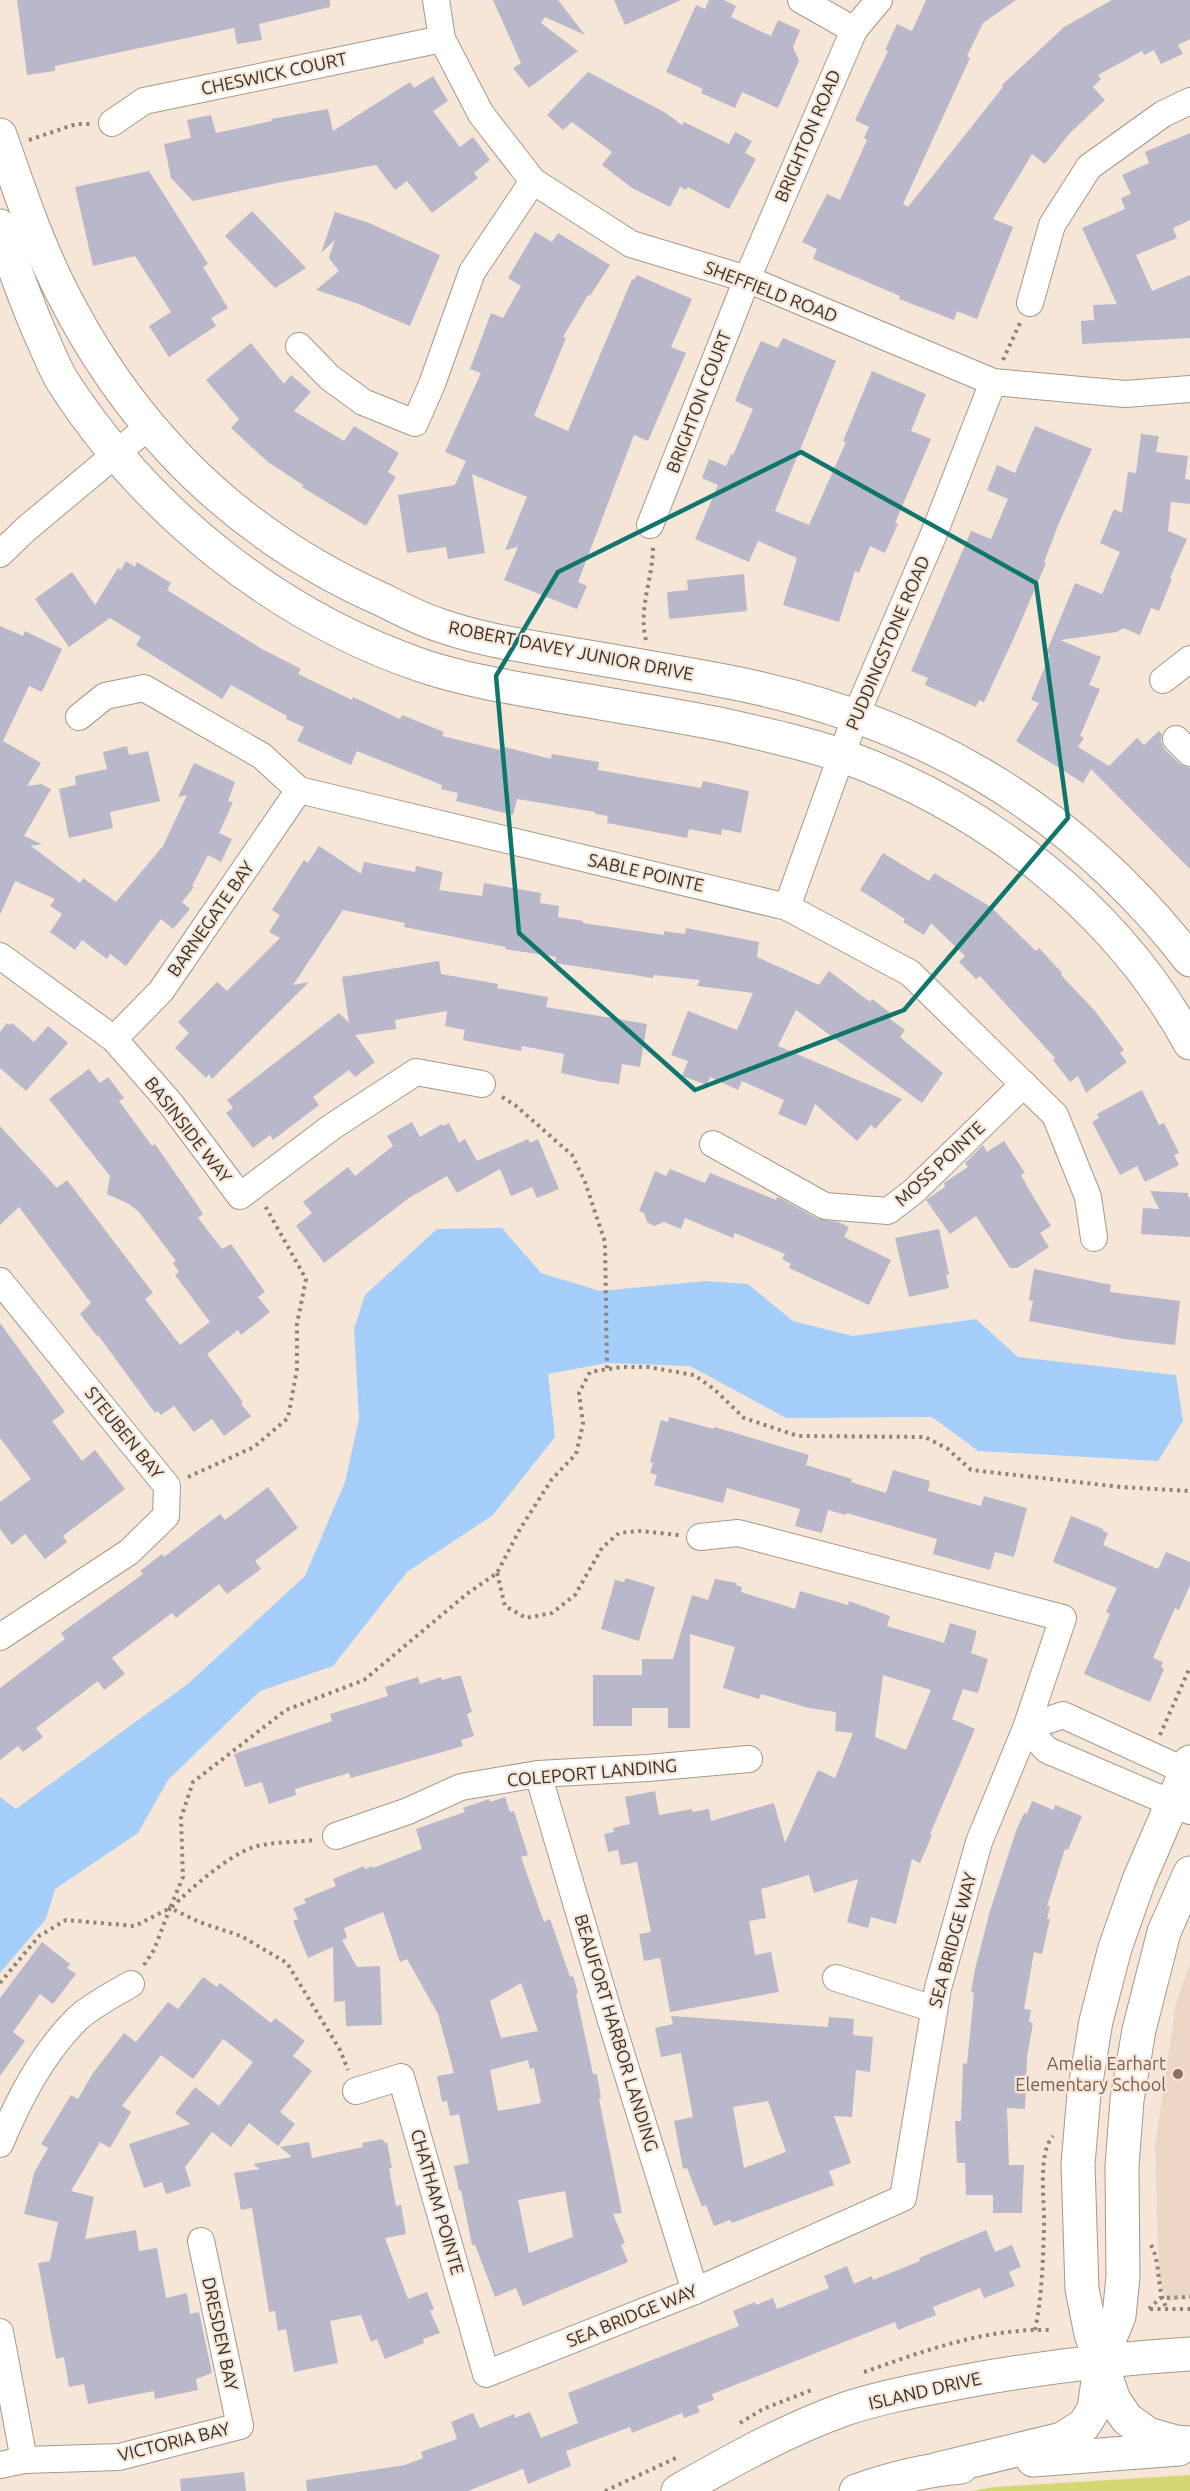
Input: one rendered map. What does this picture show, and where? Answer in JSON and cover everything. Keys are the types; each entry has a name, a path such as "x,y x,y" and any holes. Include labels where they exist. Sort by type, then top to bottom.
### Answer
{"main road":[{"name":"ROBERT DAVEY JUNIOR DRIVE","path":"2,142 21,196 55,278 98,356 148,427 199,479 249,523 306,562 439,625 503,642 795,696 856,715 915,739 966,765 1046,815 1105,865 1157,918 1190,960"},
{"path":"0,226 22,294 61,379 115,455 169,511 223,558 283,599 358,641 425,667 494,684 722,725 784,739 842,756 897,779 956,808 1020,850 1075,897 1124,947 1170,1006 1190,1043"},
{"path":"1189,1769 1181,1808 1139,1880 1115,1948 1096,2021 1084,2094 1078,2164 1083,2289 1091,2334 1114,2400 1127,2419 1149,2434 1176,2442 1190,2443"},
{"path":"856,2491 885,2481 1062,2439 1084,2425 1094,2409 1101,2360 1119,2316 1123,2277 1122,2166 1127,2100 1139,2030 1164,1932 1190,1874"},
{"name":"ISLAND DRIVE","path":"678,2491 770,2440 846,2409 926,2389 1101,2360 1190,2354"},
{"path":"938,2469 1190,2448"}],"street":[{"name":"SHEFFIELD ROAD","path":"435,0 442,39 481,114 533,181 631,244 747,279 993,382 1125,394 1190,389"},
{"path":"801,0 854,30"},
{"name":"BRIGHTON ROAD","path":"747,279 854,30 879,0"},
{"name":"CHESWICK COURT","path":"112,123 144,101 442,39"},
{"path":"1029,303 1052,225 1089,167 1163,114 1190,101"},
{"path":"299,346 329,377 363,402 415,423 432,384 472,272 533,181"},
{"name":"BRIGHTON COURT","path":"650,525 747,279"},
{"name":"PUDDINGSTONE ROAD","path":"787,907 856,715 933,536 993,382"},
{"path":"0,554 26,529 148,427"},
{"path":"1163,681 1190,659"},
{"name":"SABLE POINTE","path":"79,717 105,696 144,688 262,756 300,790 787,907 910,973 1055,1115 1088,1197 1094,1238"},
{"name":"BARNEGATE BAY","path":"114,1039 161,991 300,790"},
{"name":"BASINSIDE WAY","path":"0,956 114,1039 171,1104 240,1196 333,1126 416,1072 482,1084"},
{"name":"MOSS POINTE","path":"714,1144 825,1206 888,1211 914,1191 1024,1084"},
{"name":"STEUBEN BAY","path":"0,1281 167,1486 166,1516 129,1552 0,1637"},
{"name":"SEA BRIDGE WAY","path":"486,2374 695,2291 903,2198 934,2008 980,1842 1026,1728 1063,1618 738,1533 700,1537"},
{"path":"1181,1808 1047,1750 1026,1728 1063,1715 1151,1755 1189,1769"},
{"name":"COLEPORT LANDING","path":"336,1836 408,1811 461,1787 538,1774 648,1768 749,1759"},
{"name":"BEAUFORT HARBOR LANDING","path":"538,1774 612,2024 695,2291"},
{"path":"836,1978 934,2008"},
{"path":"0,2144 19,2101 51,2049 78,2018 131,1984"},
{"name":"CHATHAM POINTE","path":"356,2091 401,2077 486,2374"},
{"name":"DRESDEN BAY","path":"201,2241 240,2426"},
{"path":"0,2332 12,2463"},
{"name":"VICTORIA BAY","path":"12,2463 120,2457 240,2426"}],"path":[{"path":"2,142 76,124 112,123"},
{"path":"993,382 1029,303"},
{"path":"650,525 653,549 651,577 644,604 644,633 653,668"},
{"path":"482,1084 515,1105 572,1155 585,1182 605,1242 607,1369"},
{"path":"167,1486 254,1447 288,1418 297,1369 297,1324 306,1279 255,1185"},
{"path":"131,1984 154,1950 183,1877 181,1818 193,1782 286,1710 364,1680 496,1573 520,1529 552,1479 576,1454 583,1424 579,1393 590,1372 648,1367 694,1375 714,1389 744,1418 798,1436 925,1437 948,1449 970,1470 1122,1487 1190,1491"},
{"path":"496,1573 505,1606 526,1618 552,1613 575,1595 602,1548 619,1533 640,1531 700,1537"},
{"path":"1151,1755 1190,1667"},
{"path":"0,1983 39,1936 66,1920 135,1926 170,1908 191,1887 222,1865 254,1847 336,1836"},
{"path":"170,1908 199,1922 241,1936 287,1964 340,2050 356,2091"},
{"path":"1035,2330 1040,2306 1044,2228 1044,2159 1050,2139 1056,2131"},
{"path":"1190,2297 1161,2298 1149,2309 1190,2309"}],"highlighted area":[{"path":"801,452 1036,583 1068,818 904,1010 695,1090 519,933 496,676 558,572"}],"shaded area":[{"name":"Amelia Earhart Elementary School","path":"1190,1964 1190,2298 1167,2301 1159,2279 1155,2146 1176,2003"}],"green space":[{"path":"1190,2475 1190,2491 972,2491 994,2487"}],"water":[{"path":"502,1228 541,1273 600,1291 706,1281 748,1284 793,1321 853,1336 976,1319 1018,1357 1176,1375 1183,1421 1158,1461 978,1451 932,1417 786,1418 690,1366 607,1363 548,1374 555,1437 493,1515 407,1572 333,1666 260,1691 168,1780 138,1833 55,1889 46,1919 0,1973 0,1797 16,1809 189,1683 305,1576 345,1482 359,1419 354,1329 365,1295 437,1229"}],"building":[{"path":"17,0 330,0 330,7 259,24 262,40 237,44 234,28 55,66 55,71 27,75"},
{"path":"493,0 558,0 585,35 545,17 541,23 578,51 529,88 513,68 521,63"},
{"path":"614,0 681,0 625,25"},
{"path":"709,0 724,0 736,6 731,17 771,36 778,20 800,30 793,47 799,61 778,108 742,92 735,108 701,93 703,89 666,72 696,5 705,9"},
{"path":"926,0 1016,0 983,23 967,56 970,58 903,204 908,207 1003,87 1002,85 1064,27 1112,0 1190,0 1190,39 1178,45 1183,54 1161,64 1154,50 1144,55 1142,51 1098,75 1101,79 1093,87 1105,100 1070,133 1045,164 1032,154 993,219 1013,227 977,319 957,311 954,320 899,299 900,296 813,259 817,249 802,242 827,194 840,200 867,140 864,138 869,127 855,120 888,51 885,50 897,24 912,31"},
{"path":"588,72 664,112 682,125 684,122 729,144 735,132 752,141 745,153 756,159 729,209 688,187 686,190 680,187 670,207 632,188 602,165 612,152 572,122 563,130 547,115"},
{"path":"433,76 448,101 433,111 460,147 473,137 490,160 474,173 478,178 432,213 407,181 395,190 376,165 193,201 171,178 164,144 191,138 187,120 211,115 216,133 272,121 271,119 328,109 333,131 410,82 414,88"},
{"path":"1190,133 1190,220 1173,228 1177,238 1136,255 1152,291 1190,275 1190,338 1082,344 1081,321 1094,320 1093,305 1117,304 1082,228 1125,209 1121,198 1131,194 1122,175 1149,163 1145,152"},
{"path":"149,171 208,264 203,267 228,308 211,318 216,326 169,357 149,326 171,312 135,256 93,266 75,187"},
{"path":"252,211 306,268 275,288 225,236"},
{"path":"335,212 369,223 440,255 410,326 356,303 316,290 339,271 329,258 335,240 321,253"},
{"path":"535,232 552,242 558,233 610,265 590,296 588,295 563,337 566,338 534,416 568,431 632,279 634,280 637,275 692,299 671,347 686,353 648,441 634,435 578,582 587,586 577,609 504,580 518,547 505,550 527,497 472,474 485,553 448,559 446,547 407,553 398,495 455,485 466,461 445,452 481,373 470,369 491,313 503,318 521,286 508,278"},
{"path":"783,338 836,361 775,511 809,525 846,442 843,441 872,371 926,394 911,431 931,439 895,523 898,524 885,553 870,546 859,573 855,571 839,622 783,605 797,558 758,541 749,562 695,539 718,485 702,478 709,459 726,466 753,409 735,401 744,378 761,341 778,348"},
{"path":"251,343 284,384 291,375 311,392 294,411 344,441 354,426 399,453 388,472 396,477 366,526 302,487 303,485 268,462 231,428 239,419 206,380"},
{"path":"1035,426 1092,449 1059,523 1044,562 1046,563 1013,640 984,702 979,700 976,707 925,685 928,678 911,671 971,531 991,539 1008,499 987,490 997,465 1015,473"},
{"path":"1141,434 1159,436 1156,452 1188,456 1185,479 1190,480 1190,504 1171,502 1168,531 1187,539 1170,578 1172,579 1159,611 1151,608 1140,635 1123,628 1117,632 1060,640 1101,657 1089,685 1100,689 1080,736 1084,738 1078,747 1109,766 1137,738 1144,745 1159,731 1162,734 1161,742 1165,750 1180,764 1190,768 1190,869 1091,769 1083,783 1016,741 1039,703 1031,700 1050,655 1046,653 1075,583 1102,594 1120,552 1100,543 1114,509 1122,513 1128,472 1136,473"},
{"path":"126,561 135,567 137,562 171,583 167,590 262,649 301,669 298,674 352,700 353,697 400,719 402,715 444,732 442,736 500,750 501,746 551,759 552,754 599,762 598,770 701,788 703,781 749,791 741,833 722,829 721,835 689,829 687,838 607,823 608,816 595,814 595,812 517,799 513,815 456,801 458,793 441,789 442,785 357,751 351,765 297,741 304,727 286,719 287,716 231,685 222,699 136,645 141,637 110,618 69,647 35,599 72,572 95,605 118,568 121,570"},
{"path":"744,574 747,611 669,619 667,592 688,590 687,580"},
{"path":"0,626 23,636 25,631 62,649 42,692 29,686 3,741 41,763 27,786 41,784 51,789 24,836 42,844 31,846 80,883 83,878 116,902 163,846 187,795 178,797 194,763 235,782 228,801 233,802 219,833 232,839 221,862 208,855 192,886 194,887 182,902 190,909 173,929 161,919 126,966 110,954 107,959 82,940 75,950 50,932 62,914 50,906 55,899 15,881 0,915"},
{"path":"127,746 129,755 148,751 160,801 110,812 113,828 69,838 59,789 76,785 75,776 107,769 103,752"},
{"path":"319,846 361,874 364,862 415,872 416,866 443,872 439,890 482,896 484,883 541,893 540,903 559,906 558,917 583,921 583,923 664,935 664,931 685,934 686,928 759,942 757,957 819,985 829,971 870,1002 872,999 893,1015 890,1019 905,1030 900,1037 943,1073 922,1103 796,1010 778,1046 902,1099 875,1129 871,1125 857,1141 815,1104 806,1126 778,1114 784,1100 742,1081 738,1090 710,1077 707,1085 682,1076 688,1061 671,1055 688,1011 737,1030 753,993 697,986 700,980 654,975 653,978 555,963 556,957 505,949 506,947 404,927 405,923 343,910 293,985 309,982 212,1079 209,1074 206,1078 175,1048 189,1033 178,1022 217,982 227,991 280,938 269,932 280,915 272,910 304,860 308,863"},
{"path":"883,853 929,881 934,873 991,907 1036,951 1039,948 1095,1011 1124,1050 1120,1053 1127,1062 1086,1093 1078,1076 1070,1082 1053,1060 1055,1058 980,976 976,979 959,962 965,956 931,923 924,935 903,922 905,919 860,890"},
{"path":"439,961 441,974 498,984 497,988 548,997 546,1007 647,1024 640,1067 622,1064 619,1084 598,1081 561,1073 564,1054 522,1046 521,1051 463,1040 465,1030 445,1026 447,1011 395,1020 396,1029 355,1035 375,1062 355,1077 349,1070 313,1097 319,1105 273,1140 270,1135 253,1148 226,1113 233,1108 227,1100 339,1013 349,1023 342,977"},
{"path":"7,1023 10,1025 12,1023 34,1042 48,1026 68,1043 26,1091 0,1068 0,1032"},
{"path":"89,1069 100,1083 108,1077 124,1098 119,1101 152,1146 155,1144 198,1206 203,1214 198,1218 222,1249 231,1244 265,1292 258,1297 270,1312 241,1335 238,1330 207,1354 251,1416 224,1436 212,1419 194,1432 174,1406 161,1415 158,1411 155,1413 80,1314 91,1303 19,1207 0,1225 0,1126 57,1188 67,1180 153,1293 145,1299 180,1345 210,1322 175,1275 179,1272 173,1263 176,1261 139,1212 129,1204 107,1194 110,1176 49,1099"},
{"path":"1142,1090 1159,1125 1164,1123 1179,1153 1174,1155 1179,1165 1145,1182 1137,1166 1120,1175 1092,1122 1099,1118 1097,1114"},
{"path":"412,1122 420,1137 442,1124 443,1126 449,1123 459,1143 465,1139 477,1161 528,1139 530,1143 538,1139 559,1189 537,1198 532,1187 511,1196 500,1169 457,1193 447,1176 409,1198 324,1263 296,1226 312,1213 303,1202 348,1167 355,1176 393,1146 387,1136"},
{"path":"1004,1141 1025,1173 1021,1175 1051,1226 1040,1233 1049,1247 1017,1268 1010,1268 976,1216 950,1234 926,1200 945,1187 944,1183 968,1167 965,1163 983,1145 987,1152"},
{"path":"670,1169 705,1183 710,1173 776,1200 777,1197 780,1198 818,1219 838,1222 849,1227 844,1237 891,1260 869,1305 789,1268 791,1264 782,1259 785,1254 735,1233 733,1238 685,1218 681,1229 664,1222 654,1226 647,1222 644,1213 639,1211 655,1171 666,1176"},
{"path":"1150,1191 1188,1193 1190,1197 1190,1237 1141,1234 1143,1208 1159,1209"},
{"path":"939,1229 949,1274 946,1275 949,1288 909,1297 895,1238"},
{"path":"1034,1269 1111,1285 1110,1292 1180,1301 1175,1345 1124,1339 1029,1321 1033,1301 1029,1300"},
{"path":"0,1323 65,1412 52,1421 82,1461 95,1450 125,1489 63,1536 67,1542 45,1559 25,1534 12,1545 0,1529 0,1502 31,1479 0,1438"},
{"path":"669,1417 714,1429 715,1427 809,1455 806,1465 852,1479 851,1482 886,1493 893,1470 930,1481 928,1491 981,1506 984,1496 1027,1508 1014,1557 995,1552 990,1570 933,1554 937,1539 847,1513 846,1515 828,1510 822,1533 795,1526 800,1509 727,1488 723,1503 654,1485 657,1475 650,1473 653,1463 650,1462 661,1420 668,1422"},
{"path":"268,1487 298,1528 255,1561 261,1569 227,1594 219,1584 176,1618 172,1613 112,1658 125,1674 104,1690 98,1681 36,1728 43,1737 23,1752 18,1746 0,1760 0,1688 65,1639 61,1633 143,1574 140,1571 162,1554 164,1557 220,1514 225,1520"},
{"path":"1071,1516 1108,1533 1103,1545 1158,1569 1166,1552 1190,1562 1190,1585 1179,1610 1175,1608 1153,1658 1163,1662 1161,1667 1164,1669 1150,1702 1084,1674 1110,1614 1106,1612 1117,1588 1053,1562"},
{"path":"626,1578 655,1587 639,1641 601,1629 615,1580 624,1582"},
{"path":"715,1579 737,1583 736,1585 742,1587 741,1592 795,1609 800,1591 848,1605 849,1601 890,1616 887,1626 944,1643 950,1623 977,1631 971,1653 988,1659 978,1693 963,1689 952,1719 975,1729 920,1863 912,1859 896,1924 871,1917 868,1928 847,1922 858,1879 814,1893 809,1875 761,1889 766,1918 749,1921 755,1955 771,1952 779,1992 670,2012 660,1958 644,1961 639,1934 651,1932 637,1862 621,1865 618,1850 608,1852 604,1834 614,1832 613,1828 630,1824 625,1797 655,1791 659,1815 692,1809 692,1812 709,1809 711,1821 774,1803 785,1843 818,1770 835,1778 853,1733 835,1731 836,1712 809,1708 761,1694 759,1699 723,1688 735,1647 690,1634 690,1728 668,1728 668,1708 632,1708 632,1726 593,1726 593,1675 642,1675 642,1659 673,1659 692,1595 708,1600","holes":["883,1675 931,1690 906,1750 875,1737"]},
{"path":"461,1676 472,1712 467,1714 474,1736 461,1740 463,1746 351,1778 349,1773 295,1789 296,1795 269,1804 262,1782 245,1787 234,1754 332,1721 330,1714 388,1696 385,1687 418,1677 420,1684 441,1677 442,1680"},
{"path":"505,1797 510,1812 514,1811 528,1855 521,1857 544,1922 550,1919 570,1977 573,1976 593,2074 597,2074 601,2098 599,2099 622,2213 613,2214 625,2243 621,2245 628,2262 523,2306 516,2288 495,2297 475,2245 472,2245 454,2166 469,2163 459,2114 450,2116 447,2101 442,2102 437,2076 454,2073 438,2014 407,1959 400,1962 383,1912 344,1928 347,1938 342,1940 357,1967 380,1966 382,2025 346,2026 345,2001 334,2002 333,1947 308,1958 293,1921 298,1919 293,1908 306,1903 304,1899 336,1886 333,1879 364,1866 365,1869 372,1866 373,1868 422,1849 416,1829 465,1812 463,1808 489,1799 490,1802","holes":["521,1983 538,2031 501,2038 490,2001","528,2060 530,2069 534,2068 541,2103 498,2111 490,2070","565,2191 573,2237 529,2253 518,2200"]},
{"path":"1032,1801 1054,1810 1055,1805 1082,1816 1068,1850 1065,1849 1047,1906 1050,1906 1047,1919 1050,1919 1042,1954 1034,1952 1024,2009 1031,2010 1029,2022 1033,2023 1027,2057 1025,2109 1007,2108 1009,2165 1024,2165 1022,2213 993,2213 993,2195 966,2195 965,2163 957,2163 955,2121 961,2121 963,2063 967,2064 974,1993 971,1992 975,1969 990,1911 1016,1831"},
{"path":"42,1942 70,1964 67,1968 76,1974 53,2004 40,1994 13,2032 25,2041 0,2076 0,1998"},
{"path":"203,1977 217,1987 220,1983 271,2023 275,2018 305,2041 293,2056 312,2071 280,2112 295,2124 278,2146 249,2123 231,2147 212,2132 185,2167 191,2186 166,2194 162,2182 144,2188 129,2144 190,2124 175,2113 195,2087 219,2106 253,2062 223,2039 193,2079 161,2055 122,2106 131,2112 110,2148 100,2142 71,2191 94,2197 85,2239 136,2230 139,2251 157,2248 166,2298 187,2293 190,2314 199,2312 212,2373 196,2379 198,2390 155,2399 154,2391 88,2404 84,2384 69,2387 64,2357 56,2359 38,2263 50,2261 58,2222 24,2214 34,2173 48,2148 41,2144 71,2095 78,2099 93,2073 124,2033 136,2042 168,2002 178,2009"},
{"path":"671,2016 828,2027 829,2017 854,2019 853,2035 873,2037 870,2072 856,2070 852,2117 834,2116 851,2163 829,2171 834,2185 732,2223 730,2220 714,2226 706,2205 702,2207 687,2168 683,2169 674,2121 693,2117 681,2053 661,2057 655,2028 673,2024","holes":["768,2101 786,2152 744,2168 733,2107"]},
{"path":"383,2139 384,2143 387,2142 396,2206 401,2205 406,2234 385,2238 408,2299 427,2292 434,2309 430,2311 440,2333 423,2339 424,2343 385,2359 377,2339 371,2342 361,2315 330,2321 338,2363 294,2372 286,2329 278,2331 275,2311 269,2312 252,2208 241,2210 234,2173 260,2169 253,2164 292,2157 280,2147 309,2142 312,2158 363,2147 362,2143"},
{"path":"986,2230 995,2252 1012,2245 1021,2267 1009,2272 1015,2286 984,2298 980,2288 933,2307 936,2315 898,2330 895,2322 712,2394 714,2400 697,2406 700,2412 684,2418 682,2413 632,2433 630,2427 566,2451 571,2466 528,2484 523,2469 468,2491 307,2491 306,2480 405,2465 423,2458 421,2452 457,2439 451,2422 473,2413 480,2428 514,2414 515,2418 530,2412 541,2438 578,2423 568,2393 739,2326 733,2311 773,2298 777,2309 829,2288 824,2276 847,2266 854,2284 872,2276 873,2280"},
{"path":"244,2472 246,2491 181,2491 180,2479"}],"place":[{"name":"Amelia Earhart Elementary School","path":"1178,2074"}]}
